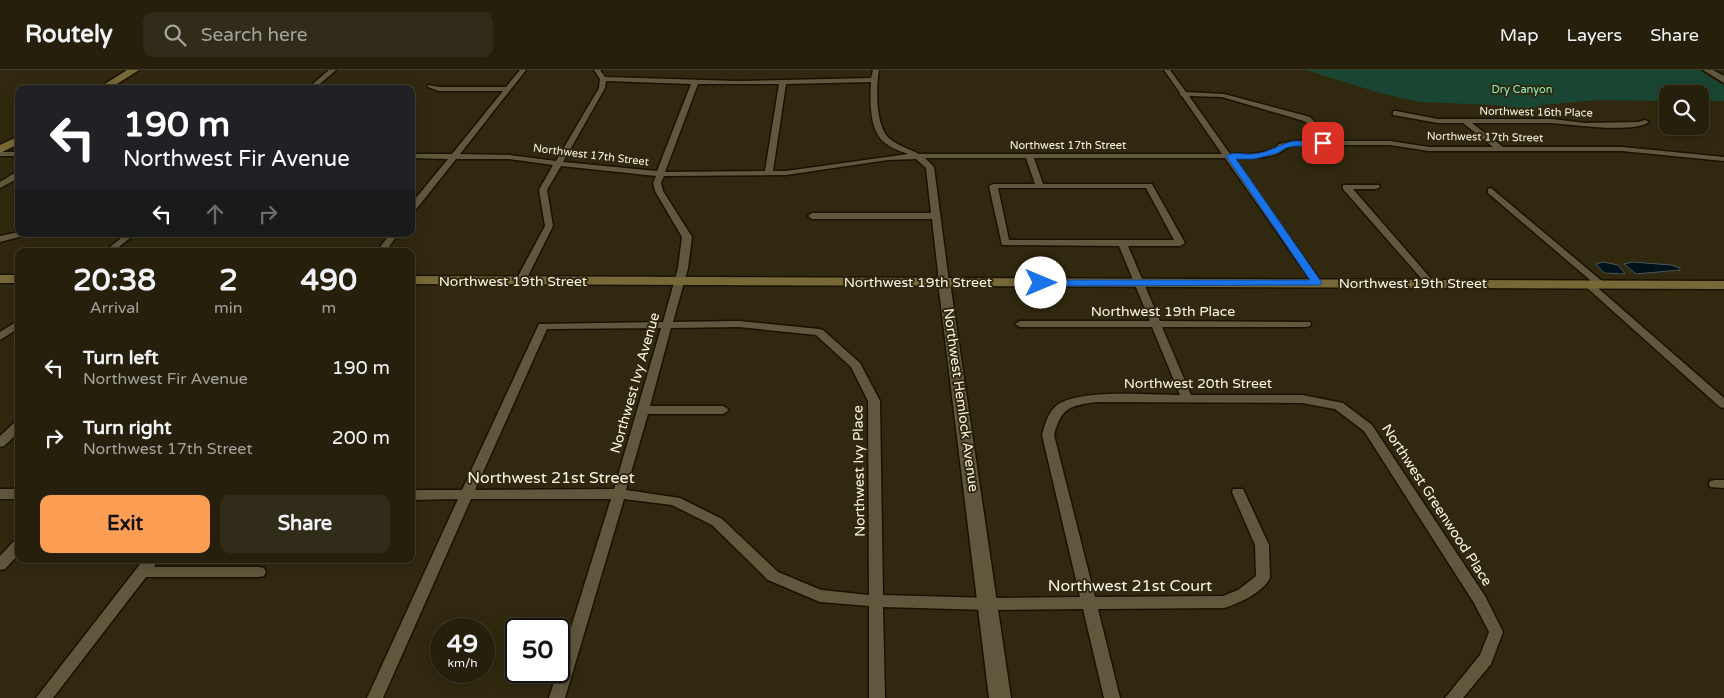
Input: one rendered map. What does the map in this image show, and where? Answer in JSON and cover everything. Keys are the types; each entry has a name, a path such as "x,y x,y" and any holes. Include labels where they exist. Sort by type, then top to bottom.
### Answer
{"main road":[{"path":"109,85 134,70"},
{"path":"0,150 15,141"},
{"path":"0,279 15,279"},
{"name":"Northwest 19th Street","path":"415,280 1724,285"}],"street":[{"path":"315,85 333,70"},
{"path":"415,205 523,70"},
{"path":"520,280 548,226 550,218 542,198 543,190 602,88 603,80 598,70"},
{"path":"876,70 874,80 877,126 887,141 920,156"},
{"path":"1167,70 1182,94 1230,156 1317,283"},
{"path":"1708,70 1724,80"},
{"path":"603,80 695,82 874,80"},
{"path":"659,174 695,82"},
{"path":"768,174 783,82"},
{"path":"430,86 439,89 507,89"},
{"path":"1182,94 1222,95 1307,119 1317,128 1317,135 1323,143"},
{"name":"Northwest 16th Place","path":"1396,113 1438,121 1552,121 1585,125 1638,124 1645,122"},
{"path":"1466,122 1501,149"},
{"name":"Northwest 17th Street","path":"415,156 509,157 659,174 768,174 803,172 888,158 920,156 1254,156 1276,152 1282,146 1294,143 1390,143 1429,149 1622,149 1724,159"},
{"path":"0,154 15,154"},
{"name":"Northwest Hemlock Avenue","path":"920,156 930,167 1000,698"},
{"path":"1029,156 1040,186"},
{"name":"Northwest Ivy Avenue","path":"557,698 619,494 686,251 687,237 659,191 657,183 659,174"},
{"path":"0,186 15,177"},
{"path":"993,186 1040,186 1149,186 1180,243 1005,243 993,186"},
{"path":"1376,187 1346,187 1430,283"},
{"path":"1492,192 1724,404"},
{"path":"812,216 936,216"},
{"path":"0,238 15,235"},
{"path":"113,248 127,237"},
{"path":"383,248 392,237"},
{"path":"1122,244 1188,398"},
{"path":"0,326 15,324"},
{"path":"375,698 543,326 667,324"},
{"name":"Northwest Ivy Place","path":"667,324 739,324 819,332 856,365 874,402 877,698"},
{"name":"Northwest 19th Place","path":"1020,324 1306,324"},
{"path":"0,338 15,326"},
{"name":"Northwest 20th Street","path":"1089,603 1048,435 1051,420 1058,408 1075,400 1097,398 1302,399 1339,406"},
{"name":"Northwest Greenwood Place","path":"1339,406 1368,428 1480,600 1496,632 1486,659 1453,698"},
{"path":"643,410 723,410"},
{"path":"0,443 15,429"},
{"name":"Northwest 21st Court","path":"989,604 1224,602 1243,594 1262,578 1262,546 1238,492"},
{"path":"0,494 15,494"},
{"name":"Northwest 21st Street","path":"415,495 619,494 675,502 717,522 774,576 820,596 876,601 989,604"},
{"path":"0,565 15,549"},
{"path":"44,698 149,563"},
{"path":"142,572 259,572"},
{"path":"1089,603 1112,698"}],"green space":[{"name":"Dry Canyon","path":"1306,70 1699,70 1724,86 1724,101 1709,101 1709,85 1659,85 1659,101 1597,100 1542,105 1530,110 1494,105 1419,102 1380,93"}],"shaded area":[{"path":"1603,262 1618,265 1625,274 1604,273 1596,264"},
{"path":"1633,262 1671,265 1680,268 1680,270 1636,274 1624,264"}],"route":[{"path":"1041,283 1317,283 1230,156 1254,156 1276,152 1282,146 1294,143 1323,143"}]}
